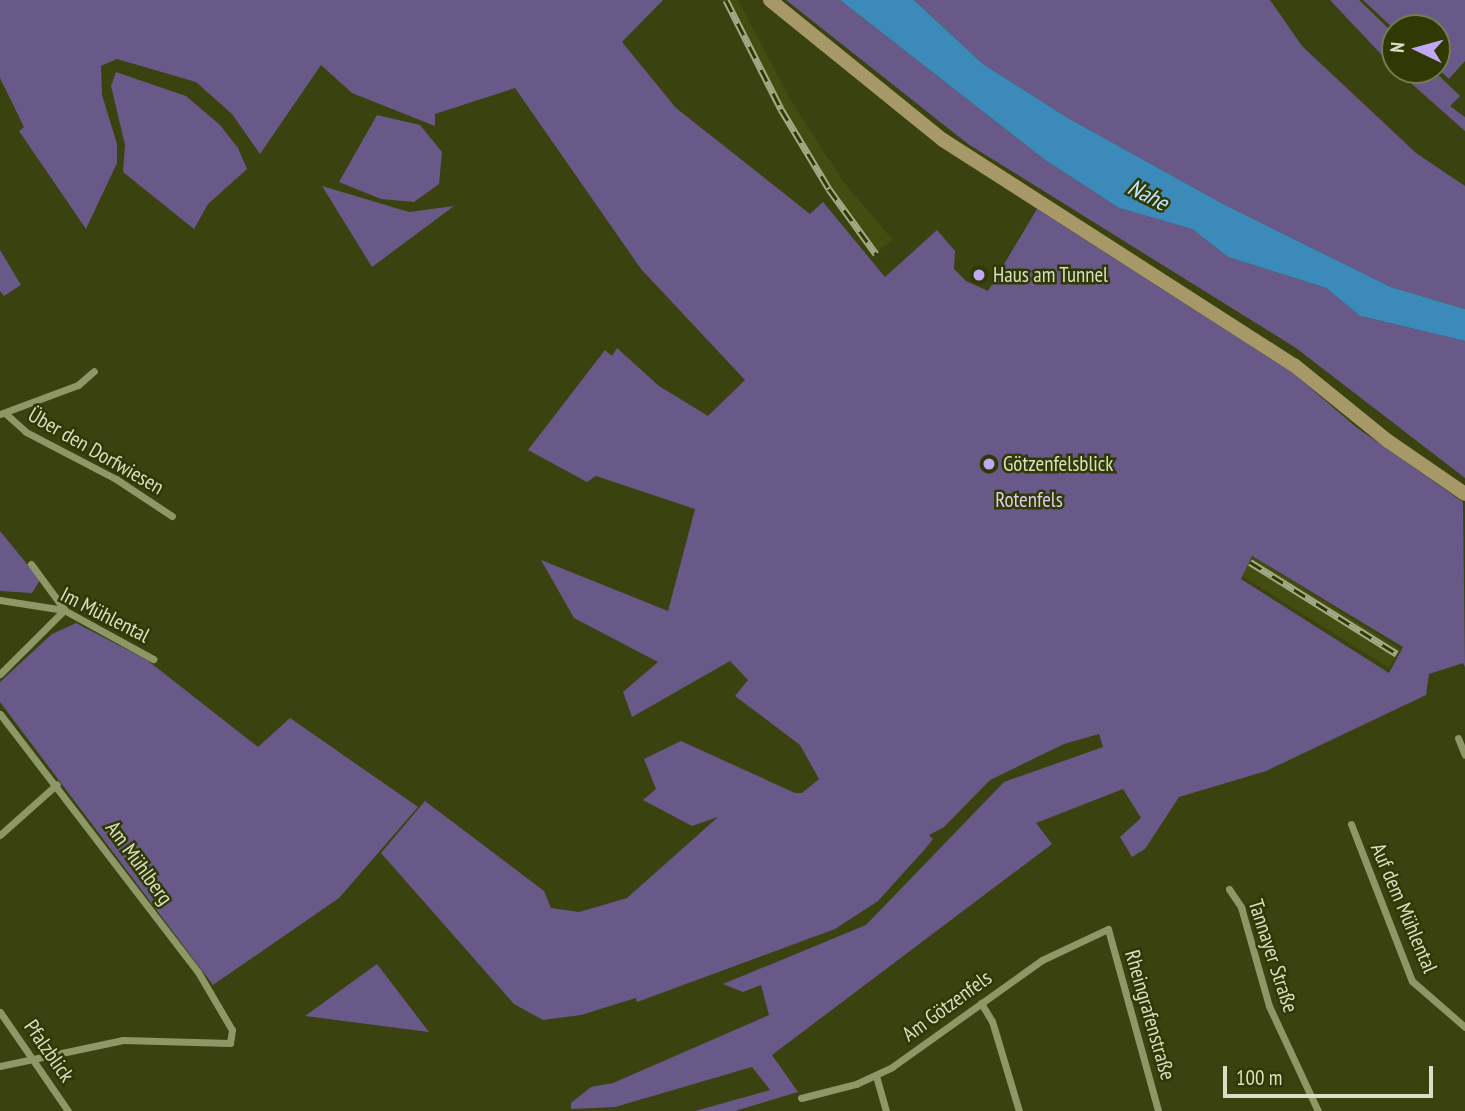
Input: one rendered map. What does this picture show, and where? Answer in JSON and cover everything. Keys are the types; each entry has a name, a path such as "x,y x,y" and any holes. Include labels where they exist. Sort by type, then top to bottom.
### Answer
{"main road":[{"path":"769,0 943,140 1294,365 1388,441 1465,494"}],"street":[{"path":"3,413 78,385 94,371"},
{"name":"Über den Dorfwiesen","path":"3,413 26,432 116,479 172,516"},
{"path":"0,674 64,610 31,564"},
{"name":"Im Mühlental","path":"0,600 64,610 153,659"},
{"name":"Am Mühlberg","path":"0,714 57,784 212,990 232,1030 230,1043 123,1040 34,1059"},
{"path":"1458,738 1465,755"},
{"path":"0,835 57,784"},
{"name":"Auf dem Mühlental","path":"1351,824 1412,981 1438,1008 1465,1027"},
{"name":"Tannayer Straße","path":"1229,889 1241,907 1269,1006 1318,1111"},
{"name":"Am Götzenfels","path":"801,1098 876,1076 1041,960 1108,929"},
{"name":"Rheingrafenstraße","path":"1108,929 1158,1111"},
{"path":"981,1003 992,1021 1019,1111"},
{"name":"Pfalzblick","path":"0,1012 68,1111"},
{"path":"0,1066 34,1059"},
{"path":"876,1076 886,1111"}],"shaded area":[{"path":"722,0 738,0 791,101 844,183 893,240 872,256 779,115"},
{"path":"1253,557 1401,649 1389,668 1241,576"}],"green space":[{"name":"Rotenfels","path":"0,0 663,0 622,42 676,108 810,214 823,202 885,277 937,230 955,251 954,269 966,281 988,291 1037,209 1293,373 1356,427 1463,502 1465,667 1463,663 1429,674 1426,695 1266,771 1179,797 1145,849 1132,857 1120,837 1141,818 1123,789 1036,823 1052,844 772,1055 798,1092 735,1111 695,1111 770,1090 752,1067 615,1107 571,1109 571,1103 591,1087 613,1083 769,1015 761,985 743,992 723,984 866,925 1004,782 1103,747 1099,734 1064,744 990,780 944,827 929,835 933,839 878,901 835,929 637,1002 636,998 581,1015 543,1020 514,1004 381,853 425,801 544,891 551,908 579,912 627,898 718,817 692,826 643,800 656,789 644,759 681,741 795,793 802,793 819,779 800,745 735,696 748,680 730,661 632,717 623,692 658,662 574,618 541,560 668,611 695,509 596,476 587,482 528,450 605,350 612,356 617,348 659,386 708,416 745,380 641,269 515,88 435,114 435,126 352,93 321,65 260,154 232,114 196,82 117,59 101,66 102,95 117,144 117,163 86,229 19,131 24,127 0,78","holes":["1252,556 1403,647 1389,673 1241,579"]},
{"path":"786,0 840,0 1045,160 1119,208 1192,229 1228,257 1326,288 1360,316 1465,341 1465,478 1296,348 968,144"},
{"path":"914,0 1270,0 1302,46 1416,153 1465,186 1465,309 1391,287 1225,205 1068,118 983,64"},
{"path":"1330,0 1359,0 1381,21 1381,54"},
{"path":"1363,0 1465,0 1465,61 1451,77 1451,14 1381,14 1381,17"},
{"path":"116,72 186,96 220,125 238,148 247,169 208,204 194,229 123,172 125,145 111,86"},
{"path":"1412,84 1448,84 1460,96 1450,106 1465,117 1465,131"},
{"path":"377,115 420,125 442,152 439,184 414,202 381,199 339,182"},
{"path":"322,186 409,212 454,206 372,267"},
{"path":"0,250 21,285 4,296 0,291"},
{"path":"0,531 40,580 32,593 0,591"},
{"path":"76,623 147,660 258,747 290,718 418,807 339,898 213,985 0,702 0,682 52,634"},
{"path":"377,964 429,1032 305,1016"}],"water":[{"name":"Nahe","path":"840,0 914,0 983,64 1068,118 1225,205 1391,287 1465,309 1465,341 1360,316 1326,288 1228,257 1192,229 1119,208 1045,160"}],"railway":[{"path":"726,0 781,109 829,189 876,254"},
{"path":"1250,562 1397,654"}],"place":[{"name":"Haus am Tunnel","path":"979,275"},
{"name":"Götzenfelsblick","path":"989,464"}]}
